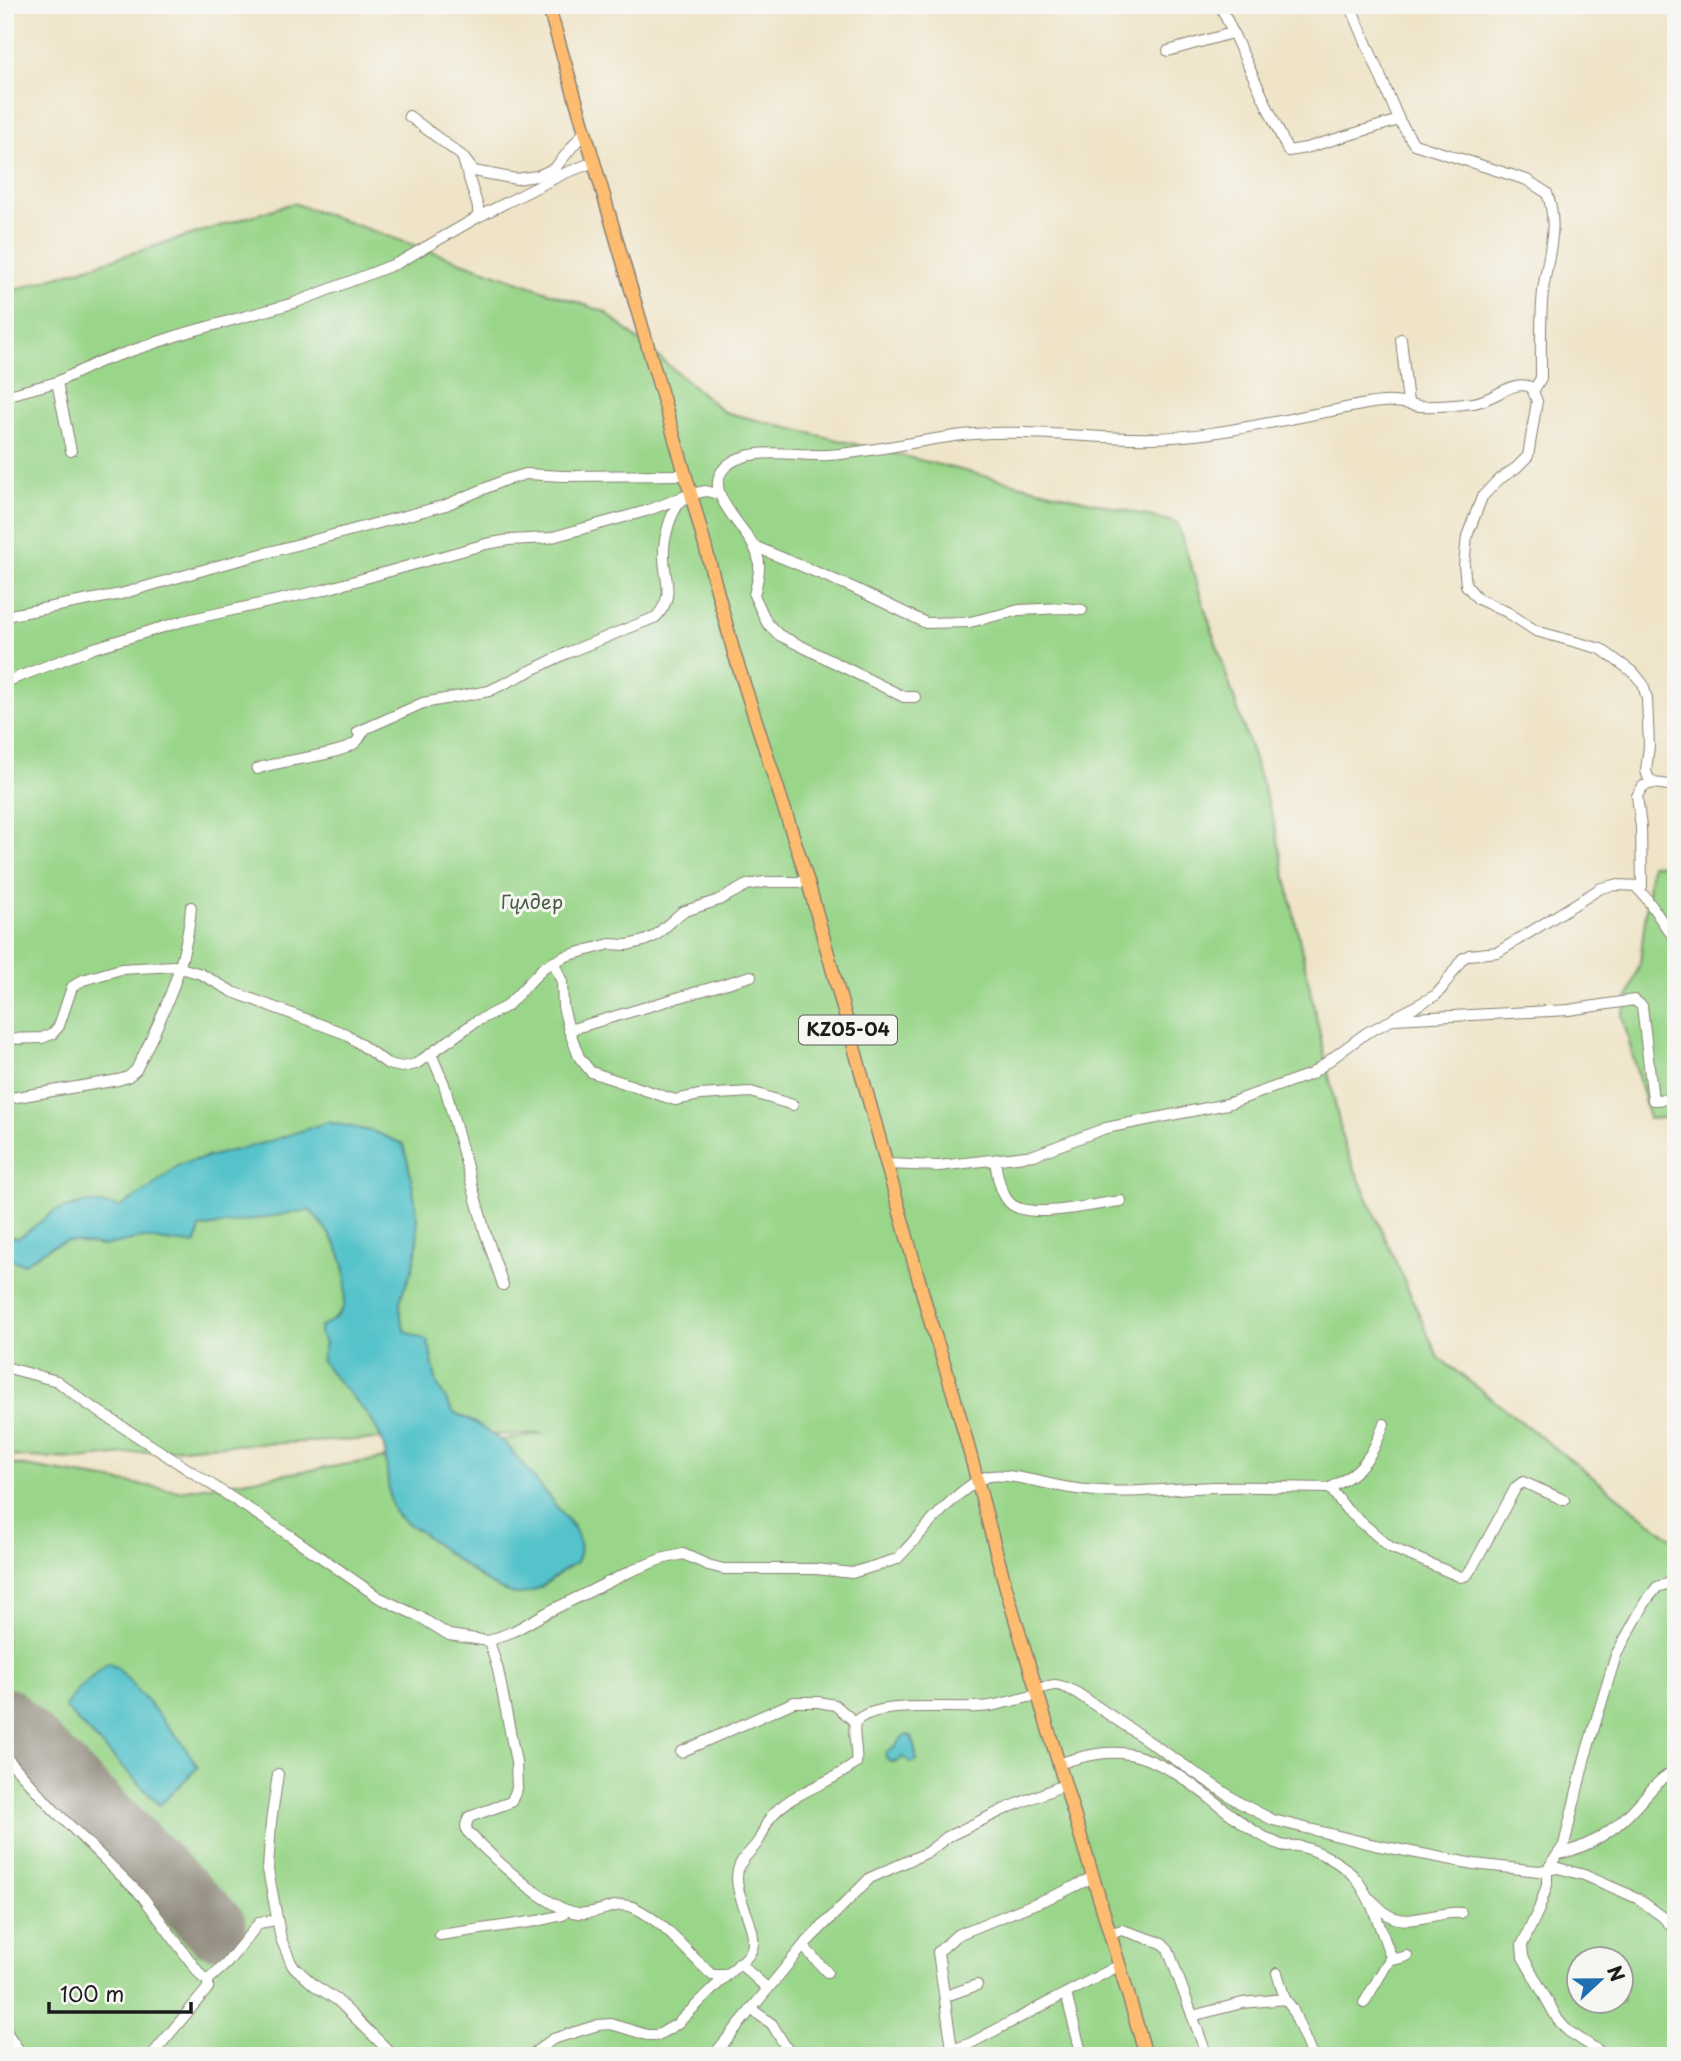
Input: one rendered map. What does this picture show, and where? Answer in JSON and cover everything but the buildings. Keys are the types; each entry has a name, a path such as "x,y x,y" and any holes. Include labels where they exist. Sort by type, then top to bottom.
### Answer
{"main road":[{"name":"KZ05-04","path":"548,5 691,494 734,653 808,882 932,1327 954,1390 976,1481 1146,2056"}],"street":[{"path":"1220,5 1288,151 1399,120"},
{"path":"1350,5 1399,120 1414,144 1527,180 1547,194 1553,223 1553,241 1543,290 1541,378 1534,390 1536,411 1528,456 1482,496 1467,536 1464,565 1466,585 1478,599 1507,612 1536,631 1601,649 1634,673 1643,684 1647,699 1649,746 1646,771 1654,783"},
{"path":"1168,51 1232,33"},
{"path":"410,116 462,156 474,171 516,179 537,176 555,168 585,131"},
{"path":"462,156 478,207 478,218"},
{"path":"5,396 57,383 101,361 182,334 294,303 398,263 478,218 564,174 594,162"},
{"path":"1401,339 1408,403"},
{"path":"57,383 71,452"},
{"path":"915,697 904,697 779,635 767,623 754,595 759,565 754,546 718,494 721,472 744,457 762,453 828,455 971,434 1003,432 1133,438 1198,435 1384,402 1428,406 1471,403 1489,400 1513,385 1521,384 1534,390"},
{"path":"5,616 121,594 446,505 526,474 563,477 685,475"},
{"path":"7,681 94,648 183,621 323,590 486,544 549,538 646,511 691,494 706,491 718,494"},
{"path":"257,769 274,762 296,760 340,749 355,743 362,730 423,703 489,691 567,653 656,617 667,598 668,586 663,555 668,533 676,507 691,494"},
{"path":"754,546 926,622 970,622 1019,610 1082,610"},
{"path":"886,1164 939,1167 1034,1155 1105,1128 1227,1104 1311,1074 1366,1033 1436,995 1462,959 1469,955 1498,951 1601,888 1642,886 1641,827 1637,796 1643,786 1654,783 1676,786"},
{"path":"5,1039 42,1038 52,1034 59,1026 72,987 83,980 121,969 181,967 201,974 233,992 346,1034 388,1064 402,1067 416,1064 475,1022 507,1006 538,972 566,956 589,948 644,941 682,912 719,900 747,885 765,882 808,882"},
{"path":"1636,887 1648,899 1668,932 1676,939"},
{"path":"5,1099 60,1088 91,1086 128,1077 136,1070 181,967 186,951 191,907"},
{"path":"554,963 562,982 563,1007 569,1030 579,1057 591,1072 675,1100 700,1095 751,1092 793,1105"},
{"path":"569,1030 751,975"},
{"path":"1394,1019 1569,1010 1634,1000 1642,1006 1653,1100 1676,1099"},
{"path":"430,1054 444,1084 485,1232 503,1285"},
{"path":"995,1161 1004,1195 1009,1203 1020,1210 1046,1211 1121,1201"},
{"path":"5,1367 57,1381 378,1597 420,1617 449,1635 489,1641 631,1571 683,1554 724,1569 816,1569 852,1573 890,1562 897,1559 939,1514 976,1481 999,1475 1074,1489 1108,1491 1216,1487 1330,1489 1352,1474 1373,1454 1384,1424"},
{"path":"1330,1489 1347,1510 1390,1547 1461,1577 1467,1575 1473,1566 1516,1487 1523,1482 1531,1484 1564,1500"},
{"path":"1599,2051 1568,2031 1558,2020 1523,1956 1522,1945 1547,1885 1547,1870 1564,1844 1616,1655 1646,1601 1657,1587 1676,1581"},
{"path":"489,1641 498,1670 516,1762 517,1789 512,1802 469,1817 467,1830 545,1900 578,1913 590,1913 618,1905 638,1909 677,1938 712,1975 727,1975"},
{"path":"530,2056 552,2039 598,2025 611,2024 647,2035 658,2035 677,2024 749,1954 753,1945 752,1932 737,1885 738,1870 743,1859 759,1842 764,1826 772,1815 783,1805 856,1763 857,1754 852,1736 855,1722 860,1716 913,1706 988,1706 1037,1692 1054,1684 1061,1684 1077,1693 1240,1803 1273,1820 1375,1845 1474,1864 1539,1871 1558,1868 1584,1875 1637,1898 1663,1917 1676,1931"},
{"path":"681,1752 794,1702 835,1705 855,1722"},
{"path":"1058,1765 1078,1757 1107,1752 1141,1757 1175,1774 1239,1821 1281,1845 1297,1846 1332,1858 1357,1879 1391,1957 1397,1959 1407,1956"},
{"path":"5,1756 54,1810 143,1898 198,1971 208,1980 208,1988 151,2056"},
{"path":"1559,1854 1585,1845 1610,1830 1630,1814 1665,1775 1676,1770"},
{"path":"278,1774 268,1870 281,1939 292,1965 314,1986 337,2000 394,2056"},
{"path":"713,2056 803,1946 860,1888 880,1872 928,1852 947,1838 1005,1809 1064,1785"},
{"path":"952,2053 939,1952 957,1935 1050,1898 1094,1877"},
{"path":"1366,1896 1393,1918 1412,1919 1461,1913"},
{"path":"440,1935 547,1920 563,1915 565,1910"},
{"path":"208,1980 226,1965 259,1923 276,1920"},
{"path":"1109,1934 1122,1930 1162,1943 1168,1949 1208,2056"},
{"path":"803,1946 827,1972"},
{"path":"1364,2003 1391,1957"},
{"path":"739,1963 767,1988"},
{"path":"937,2056 952,2053 1120,1965"},
{"path":"1277,1973 1285,1999 1292,2008 1312,2056"},
{"path":"946,1996 977,1985"},
{"path":"1066,1994 1082,2056"},
{"path":"1192,2016 1242,2003 1285,1999"},
{"path":"751,2009 772,2024 792,2056"},
{"path":"5,2030 23,2056"}],"green space":[{"name":"Гүлдер","path":"293,203 605,312 724,412 1177,523 1273,818 1344,1145 1438,1357 1676,1542 1676,2056 5,2056 5,1463 179,1491 545,1433 203,1446 78,1459 5,1456 5,293"},
{"path":"1676,864 1676,1117 1649,1119 1622,1015 1640,963 1651,865"}],"water":[{"path":"328,1122 375,1132 403,1144 417,1216 415,1258 402,1293 400,1309 405,1331 428,1341 437,1384 453,1412 474,1422 507,1445 574,1528 578,1537 580,1549 576,1563 538,1589 518,1594 498,1588 464,1566 396,1514 390,1498 382,1440 370,1418 321,1360 325,1343 320,1335 320,1327 335,1318 343,1308 346,1281 338,1248 310,1210 200,1228 196,1243 190,1244 141,1238 103,1246 67,1241 52,1246 23,1264 5,1257 5,1236 19,1238 53,1212 87,1202 120,1207 180,1164 267,1142"},
{"path":"108,1663 118,1668 181,1741 198,1767 160,1805 65,1708 77,1690"},
{"path":"902,1737 912,1737 917,1760 912,1763 903,1757 897,1762 890,1762 886,1753 895,1747"}],"runway":[{"path":"5,1719 215,1927"}]}
